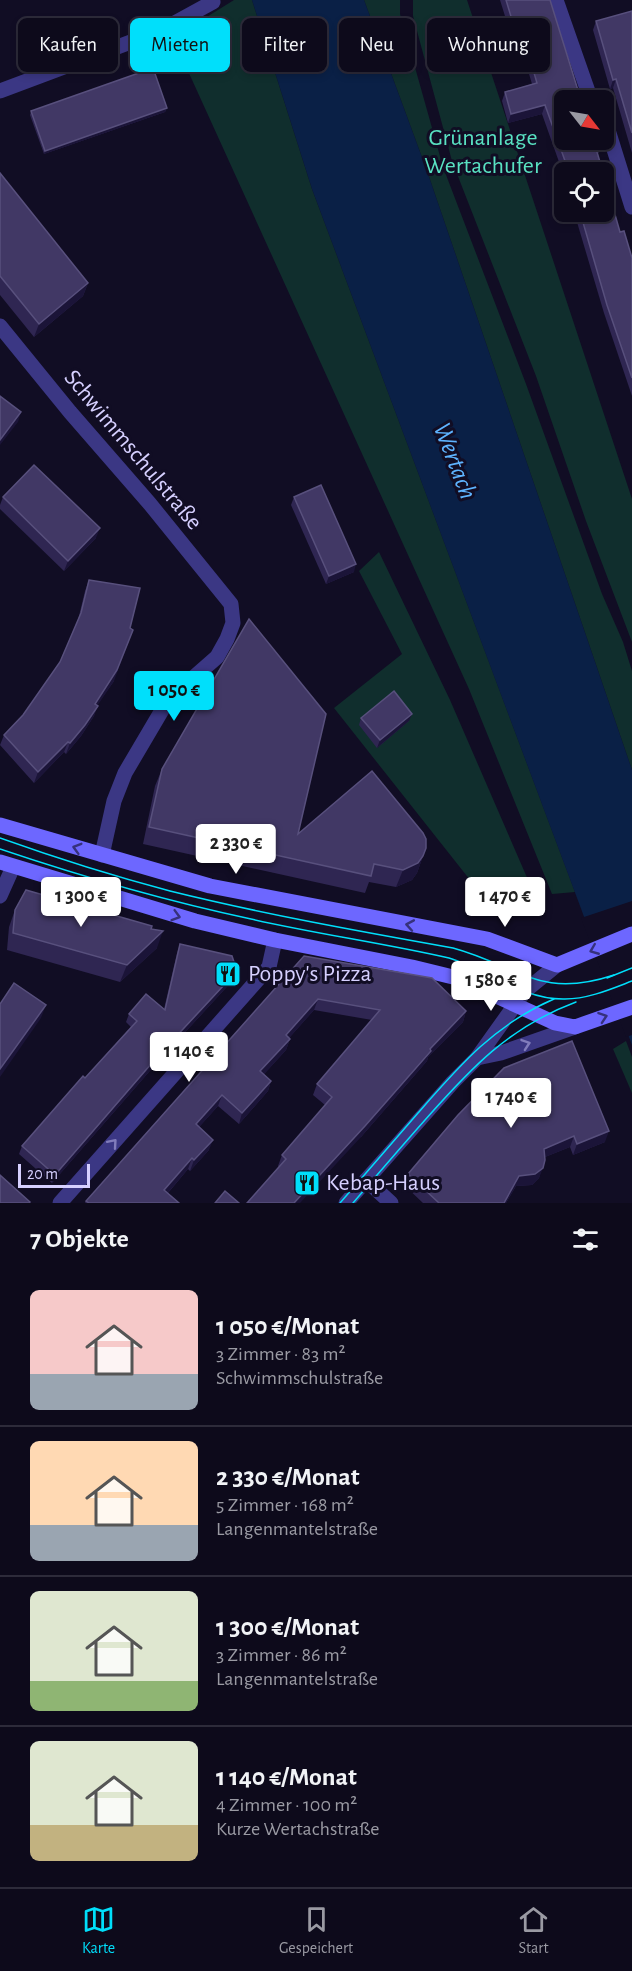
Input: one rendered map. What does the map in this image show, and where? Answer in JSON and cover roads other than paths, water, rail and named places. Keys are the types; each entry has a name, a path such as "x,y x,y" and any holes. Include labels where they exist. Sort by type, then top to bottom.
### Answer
{"main road":[{"path":"0,825 210,886 487,939 557,965 632,934"},
{"path":"7,865 195,921 458,978 555,1023 575,1027 632,1007"}],"street":[{"path":"556,0 588,90"},
{"path":"0,91 160,31 213,2"},
{"path":"614,149 632,207"},
{"name":"Schwimmschulstraße","path":"0,326 70,412 157,512 231,604 232,623 227,639 217,657 168,699 125,773 114,801 102,855"},
{"path":"0,896 7,865"},
{"path":"60,1203 269,967 275,940"},
{"path":"346,1203 477,1058 530,986 557,965"},
{"path":"477,1058 501,1053 575,1027"},
{"path":"366,1180 391,1203"}],"water":[{"name":"Wertach","path":"252,0 364,0 371,18 339,18 339,72 391,72 427,171 632,770 632,1045 312,189 275,72 327,72 327,18 258,18"}],"tram line":[{"path":"0,838 170,891 275,915 453,948 476,955 530,978 566,984 588,982 614,975"},
{"path":"0,849 93,879 188,904 449,958 535,995 565,999 582,997 632,981"},
{"path":"607,978 632,968"},
{"path":"340,1203 463,1063 514,1021 554,999"},
{"path":"353,1203 475,1066 531,1024 576,1002"}],"place":[{"name":"Poppy's Pizza","path":"228,974"},
{"name":"Kebap-Haus","path":"307,1183"}],"park label":[{"name":"Grünanlage Wertachufer","path":"483,152"}]}
